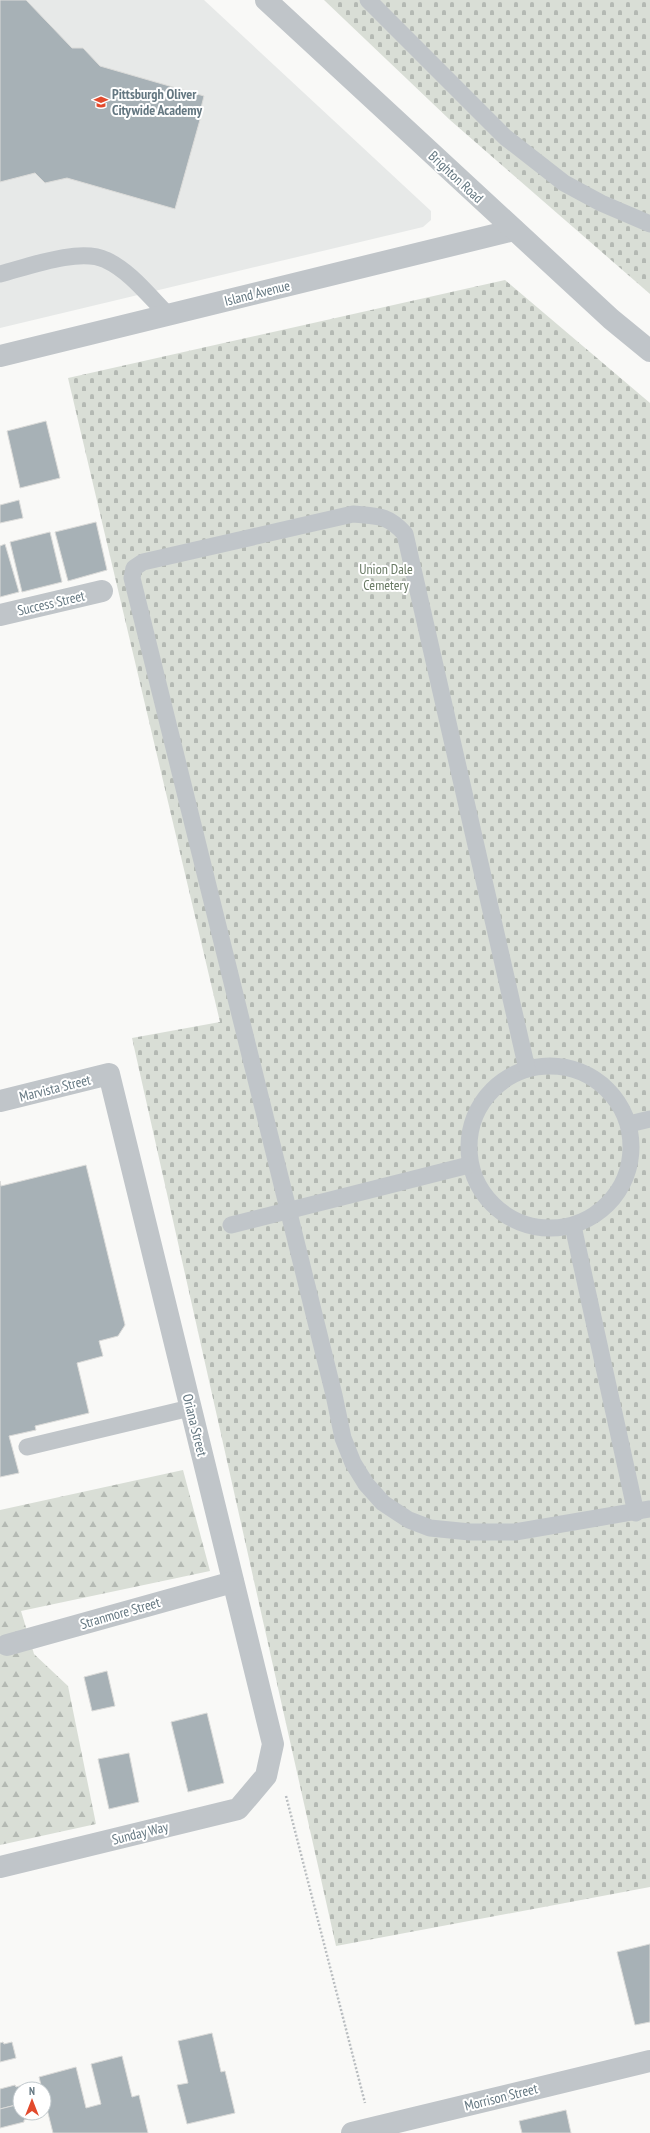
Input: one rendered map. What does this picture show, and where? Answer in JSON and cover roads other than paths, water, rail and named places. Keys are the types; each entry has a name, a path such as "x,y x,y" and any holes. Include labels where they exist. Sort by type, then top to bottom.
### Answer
{"street":[{"name":"Brighton Road","path":"266,0 611,319 650,351"},
{"name":"Island Avenue","path":"0,356 514,230"},
{"name":"Success Street","path":"0,615 102,591"},
{"name":"Marvista Street","path":"0,1101 109,1074"},
{"name":"Oriana Street","path":"109,1074 273,1744 266,1776"},
{"name":"Stranmore Street","path":"7,1645 233,1582"},
{"name":"Sunday Way","path":"0,1867 238,1809 266,1776"},
{"name":"Morrison Street","path":"365,2131 650,2060"}],"lane":[{"path":"368,0 505,137 564,183 601,203 650,224"},
{"path":"0,274 76,256 94,256 105,259 121,269 168,315"},
{"path":"527,1069 405,534 394,522 376,516 353,514 143,562 134,568 132,578 287,1210 334,1395 343,1438 353,1463 366,1484 383,1503 409,1520 430,1528 470,1532 515,1532 643,1511 573,1226"},
{"path":"559,1066 589,1075 614,1096 629,1124 632,1156 622,1187 601,1211 573,1226 541,1228 510,1219 486,1198 469,1165 468,1138 478,1108 498,1083 527,1069 559,1066"},
{"path":"629,1124 650,1119"},
{"path":"231,1225 469,1165"},
{"path":"27,1447 190,1408"}],"place":[{"name":"Pittsburgh Oliver Citywide Academy","path":"101,102"}],"park label":[{"name":"Union Dale Cemetery","path":"386,578"}]}
